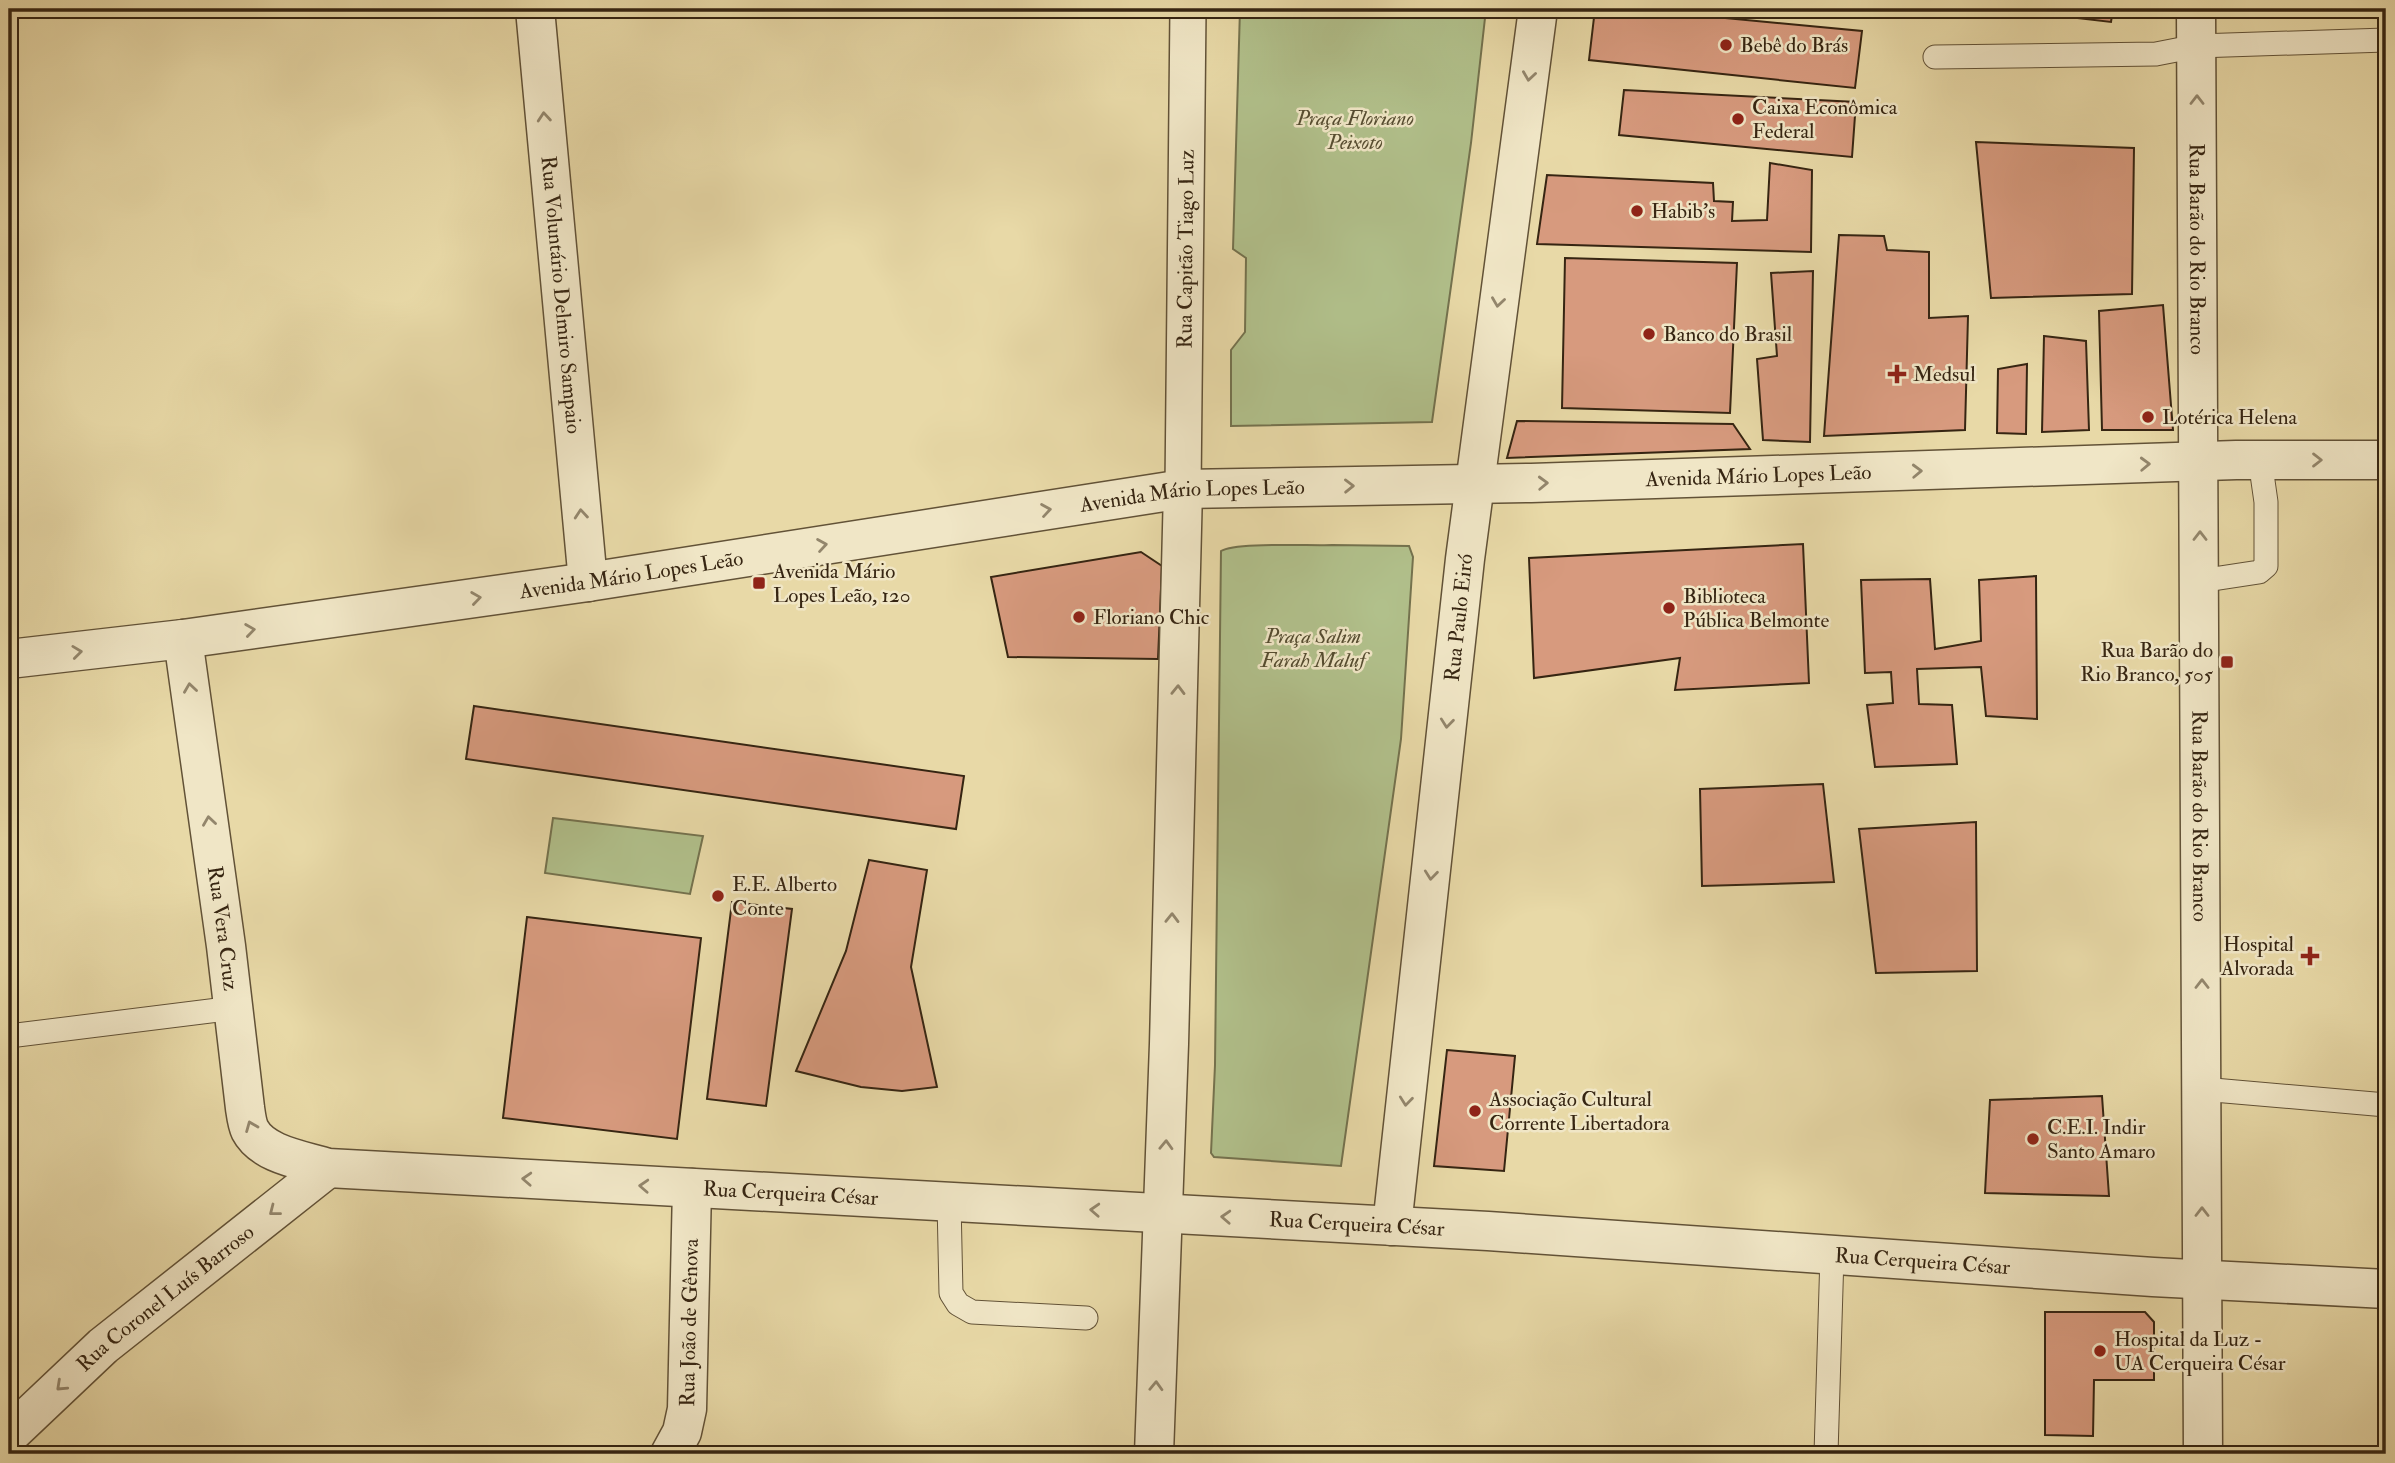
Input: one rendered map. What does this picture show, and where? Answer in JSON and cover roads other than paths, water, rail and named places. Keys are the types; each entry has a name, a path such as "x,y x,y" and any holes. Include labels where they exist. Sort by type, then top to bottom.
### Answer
{"street":[{"name":"Rua Voluntário Delmiro Sampaio","path":"534,9 587,582"},
{"name":"Rua Capitão Tiago Luz","path":"1183,489 1188,9"},
{"name":"Rua Paulo Eiró","path":"1392,1226 1465,559 1538,9"},
{"name":"Rua Barão do Rio Branco","path":"2196,27 2203,1454"},
{"name":"Avenida Mário Lopes Leão","path":"9,659 183,639 587,582 1183,489 1475,485 2260,460 2386,460"},
{"path":"1154,1454 1183,489"},
{"name":"Rua Vera Cruz","path":"183,639 249,1129 259,1143 271,1150 328,1168"},
{"name":"Rua Cerqueira César","path":"328,1168 1392,1226 2202,1280 2386,1289"},
{"name":"Rua Coronel Luís Barroso","path":"9,1434 103,1346 328,1168"},
{"name":"Rua João de Gênova","path":"670,1454 682,1432 687,1409 692,1188"}],"lane":[{"path":"1935,57 2156,54 2196,27 2386,40"},
{"path":"2200,581 2259,572 2266,566 2266,502 2260,460"},
{"path":"9,1036 234,1008"},
{"path":"2202,1089 2386,1105"},
{"path":"949,1202 951,1293 958,1304 972,1312 1086,1318"},
{"path":"1826,1454 1832,1255"}],"place":[{"name":"Bebê do Brás","path":"1726,45"},
{"name":"Caixa Econômica Federal","path":"1738,119"},
{"name":"Habib's","path":"1637,211"},
{"name":"Banco do Brasil","path":"1649,334"},
{"name":"Medsul","path":"1897,374"},
{"name":"Lotérica Helena","path":"2148,417"},
{"name":"Avenida Mário Lopes Leão, 120","path":"759,583"},
{"name":"Biblioteca Pública Belmonte","path":"1669,608"},
{"name":"Floriano Chic","path":"1079,617"},
{"name":"Rua Barão do Rio Branco, 505","path":"2227,662"},
{"name":"E.E. Alberto Conte","path":"718,896"},
{"name":"Hospital Alvorada","path":"2310,956"},
{"name":"Associação Cultural Corrente Libertadora","path":"1475,1111"},
{"name":"C.E.I. Indir Santo Amaro","path":"2033,1139"},
{"name":"Hospital da Luz - UA Cerqueira César","path":"2100,1351"}],"park label":[{"name":"Praça Floriano Peixoto","path":"1355,130"},
{"name":"Praça Salim Farah Maluf","path":"1313,648"}]}
